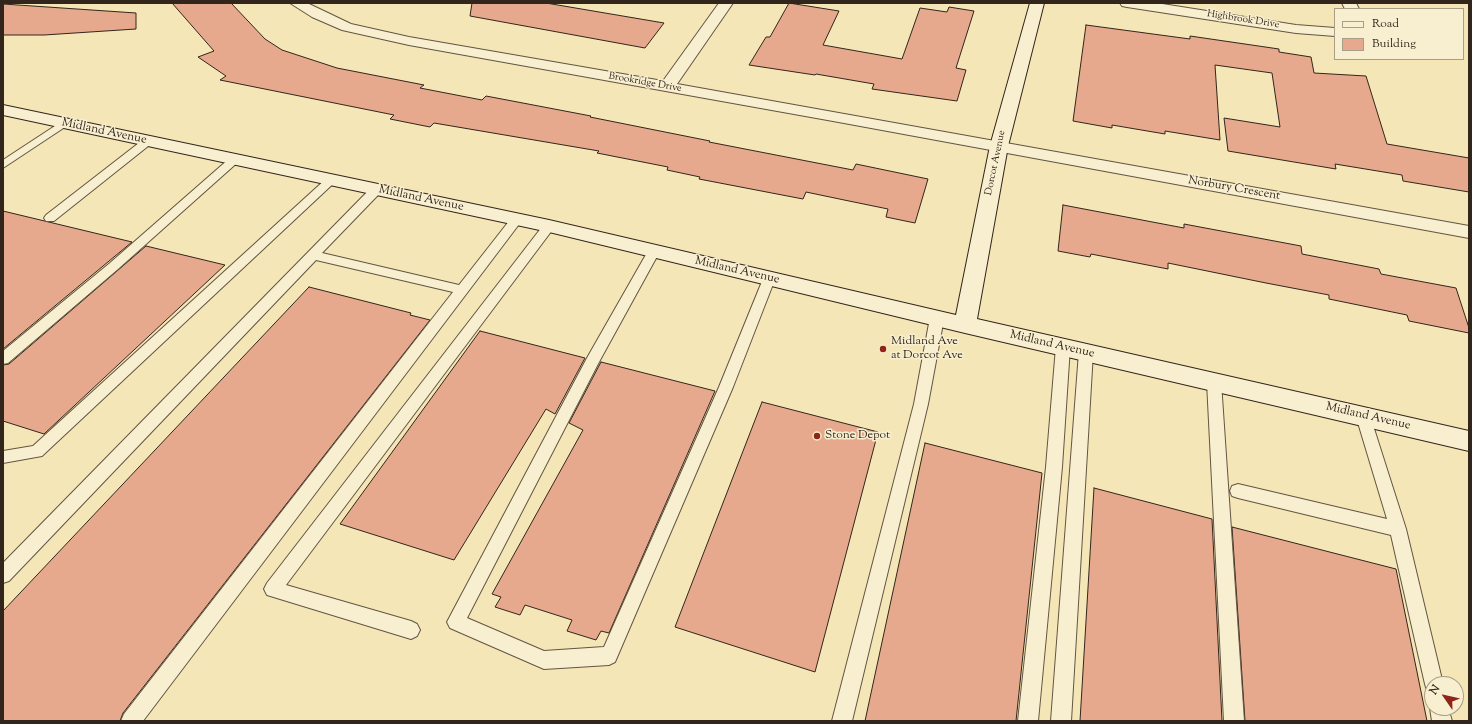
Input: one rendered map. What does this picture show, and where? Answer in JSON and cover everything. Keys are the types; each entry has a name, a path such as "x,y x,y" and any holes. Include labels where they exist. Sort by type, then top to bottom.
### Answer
{"street":[{"name":"Brookridge Drive","path":"297,3 334,22 369,33 999,146"},
{"path":"667,87 726,3"},
{"name":"Dorcot Avenue","path":"965,325 999,146 1037,3"},
{"name":"Highbrook Drive","path":"1127,3 1278,25 1296,29 1334,32"},
{"name":"Midland Avenue","path":"3,110 549,226 965,325 1469,441"},
{"name":"Norbury Crescent","path":"999,146 1469,232"}],"lane":[{"path":"3,165 64,123"},
{"path":"50,218 148,141"},
{"path":"3,359 114,266 234,160"},
{"path":"3,457 37,452 331,180"},
{"path":"3,575 376,190"},
{"path":"131,721 517,219"},
{"path":"411,630 273,588 549,226"},
{"path":"654,251 592,362 456,622 544,660 609,656 726,387 769,279"},
{"path":"313,255 463,290"},
{"path":"842,721 921,404 937,318"},
{"path":"1028,721 1054,466 1063,347"},
{"path":"1061,721 1086,352"},
{"path":"1214,382 1234,721"},
{"path":"1363,416 1398,529 1432,676"},
{"path":"1238,491 1398,529"}],"building":[{"path":"172,3 231,3 265,39 282,50 337,68 424,85 420,88 482,100 486,96 853,170 856,164 928,179 915,223 886,217 888,209 806,192 803,199 699,179 700,177 667,170 668,167 597,153 599,151 434,123 430,127 390,119 394,115 220,80 226,76 198,57 214,51"},
{"path":"472,3 546,3 664,23 645,48 470,16"},
{"path":"789,3 839,11 823,45 902,59 920,8 947,12 949,7 974,11 956,68 966,70 957,101 872,89 874,84 749,65 766,37 770,37"},
{"path":"3,4 136,13 136,29 44,35 3,35"},
{"path":"1086,25 1190,39 1190,36 1279,49 1279,52 1311,57 1314,73 1366,76 1387,144 1469,158 1469,192 1403,181 1402,175 1335,164 1336,169 1228,151 1224,118 1280,127 1272,73 1215,65 1220,140 1165,131 1165,134 1112,125 1112,128 1073,121"},
{"path":"1063,205 1184,228 1184,224 1301,246 1302,254 1379,269 1381,274 1456,288 1469,328 1469,333 1409,321 1407,315 1329,299 1329,295 1168,263 1168,269 1091,254 1090,257 1058,251"},
{"path":"3,211 132,242 3,349"},
{"path":"146,246 225,265 44,434 3,421 3,365 9,364"},
{"path":"309,287 411,313 410,315 430,320 123,713 120,721 3,721 3,611"},
{"path":"480,331 585,358 555,414 546,409 454,560 340,524"},
{"path":"601,362 715,391 609,633 601,631 596,640 567,631 572,620 525,605 520,615 495,607 501,597 492,594 583,430 569,423"},
{"path":"762,402 878,432 815,672 675,627"},
{"path":"925,443 1042,473 1016,721 865,721"},
{"path":"1094,488 1212,519 1222,721 1080,721"},
{"path":"1232,527 1396,569 1424,706 1424,716 1426,716 1427,721 1245,721"}],"place":[{"name":"Midland Ave at Dorcot Ave","path":"883,349"},
{"name":"Stone Depot","path":"817,436"}]}
